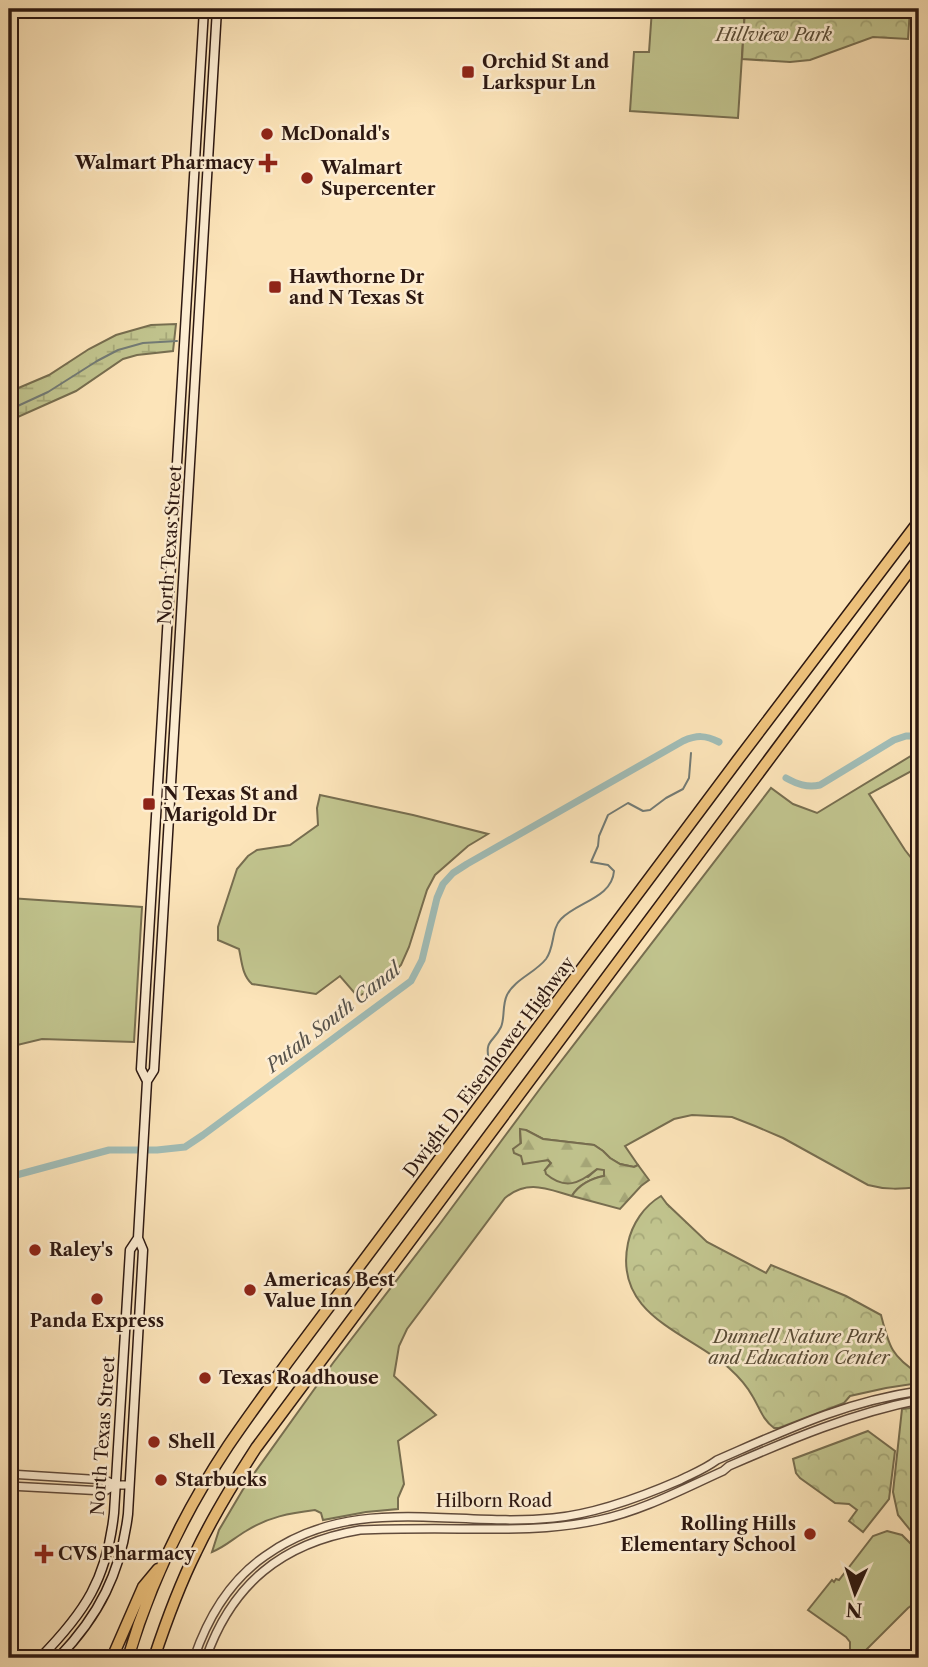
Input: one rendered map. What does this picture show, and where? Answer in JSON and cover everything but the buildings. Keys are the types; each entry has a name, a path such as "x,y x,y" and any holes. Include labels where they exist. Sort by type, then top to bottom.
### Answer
{"highway":[{"name":"Dwight D. Eisenhower Highway","path":"128,1658 165,1560 190,1508 228,1446 287,1363 919,521"},
{"path":"154,1658 196,1551 256,1448 919,558"},
{"path":"112,1658 143,1587 165,1560"}],"main road":[{"name":"North Texas Street","path":"147,1081 141,1069 204,9"},
{"name":"North Texas Street","path":"58,1658 87,1625 110,1585 125,1537 143,1250 138,1238 143,1144 147,1081 154,1070 155,1058 217,9"},
{"name":"North Texas Street","path":"40,1658 77,1617 98,1580 107,1556 116,1485 130,1250 138,1238"}],"street":[{"name":"Hilborn Road","path":"194,1658 217,1606 244,1574 279,1546 315,1529 377,1517 541,1519 598,1509 669,1484 717,1460 824,1414 861,1402 919,1391"},
{"name":"Hilborn Road","path":"206,1658 217,1629 251,1583 283,1556 318,1540 360,1530 541,1528 600,1520 659,1499 818,1428 919,1400"},
{"path":"9,1474 106,1479 116,1485 129,1486"},
{"path":"9,1486 105,1491 116,1485"}],"green space":[{"path":"652,9 745,9 738,118 630,111 634,52 649,52"},
{"name":"Hillview Park","path":"745,9 910,9 908,39 873,37 810,60 790,62 742,59"},
{"path":"176,324 173,351 123,359 76,391 9,421 9,392 49,375 116,335 151,325"},
{"path":"919,751 919,767 869,794 919,868 919,1187 894,1189 868,1185 783,1138 732,1117 692,1115 674,1119 625,1146 638,1165 634,1167 620,1164 594,1145 543,1139 526,1130 520,1131 521,1156 531,1162 548,1160 551,1163 545,1170 588,1177 597,1169 605,1169 604,1176 586,1183 572,1196 530,1187 513,1192 505,1198 407,1329 399,1346 394,1376 436,1415 398,1441 404,1484 398,1498 398,1509 323,1520 321,1513 315,1510 288,1514 254,1526 212,1552 219,1530 245,1486 333,1363 771,788 793,804 817,813"},
{"path":"320,795 488,834 468,846 435,875 427,890 401,965 358,997 340,976 316,994 252,984 244,972 239,949 218,940 218,927 237,869 257,850 290,845 318,825 317,808"},
{"path":"9,898 142,907 134,1042 42,1039 9,1047"},
{"path":"520,1129 543,1139 594,1145 620,1164 634,1167 638,1165 649,1180 620,1209 572,1196 586,1183 604,1176 604,1170 597,1169 572,1183 559,1182 546,1174 545,1170 551,1163 548,1160 523,1164 521,1156 514,1153 513,1149 521,1143"},
{"name":"Dunnell Nature Park and Education Center","path":"661,1196 707,1242 766,1273 771,1265 846,1296 881,1315 892,1349 902,1362 919,1374 919,1383 850,1396 844,1403 774,1428 764,1418 748,1389 729,1368 657,1319 642,1305 632,1288 626,1268 630,1236 644,1210"},
{"path":"919,1407 919,1541 898,1515 893,1492 902,1409"},
{"path":"868,1431 895,1451 889,1499 863,1532 849,1521 857,1510 849,1504 835,1503 800,1478 793,1459"},
{"path":"887,1531 902,1535 919,1552 919,1600 859,1657 850,1650 850,1642 846,1637 808,1610 832,1580 839,1580 873,1536"}],"waterway":[{"path":"9,410 48,392 118,350 143,343 177,341"},
{"name":"Putah South Canal","path":"786,778 802,785 820,785 894,740 919,736"},
{"name":"Putah South Canal","path":"9,1177 109,1150 185,1147 411,981 422,960 437,898 443,884 453,873 683,741 701,737 719,742"},
{"path":"489,1060 489,1045 501,1027 505,999 511,989 546,959 561,919 601,894 612,880 614,871 608,865 591,862 608,815 628,803 643,811 650,810 683,789 689,778 691,753"}],"place":[{"name":"Orchid St and Larkspur Ln","path":"468,72"},
{"name":"McDonald's","path":"267,134"},
{"name":"Walmart Pharmacy","path":"268,163"},
{"name":"Walmart Supercenter","path":"307,178"},
{"name":"Hawthorne Dr and N Texas St","path":"275,287"},
{"name":"N Texas St and Marigold Dr","path":"149,804"},
{"name":"Raley's","path":"35,1250"},
{"name":"Americas Best Value Inn","path":"250,1290"},
{"name":"Panda Express","path":"97,1299"},
{"name":"Texas Roadhouse","path":"205,1378"},
{"name":"Shell","path":"154,1442"},
{"name":"Starbucks","path":"161,1480"},
{"name":"Rolling Hills Elementary School","path":"810,1534"},
{"name":"CVS Pharmacy","path":"44,1554"}]}
